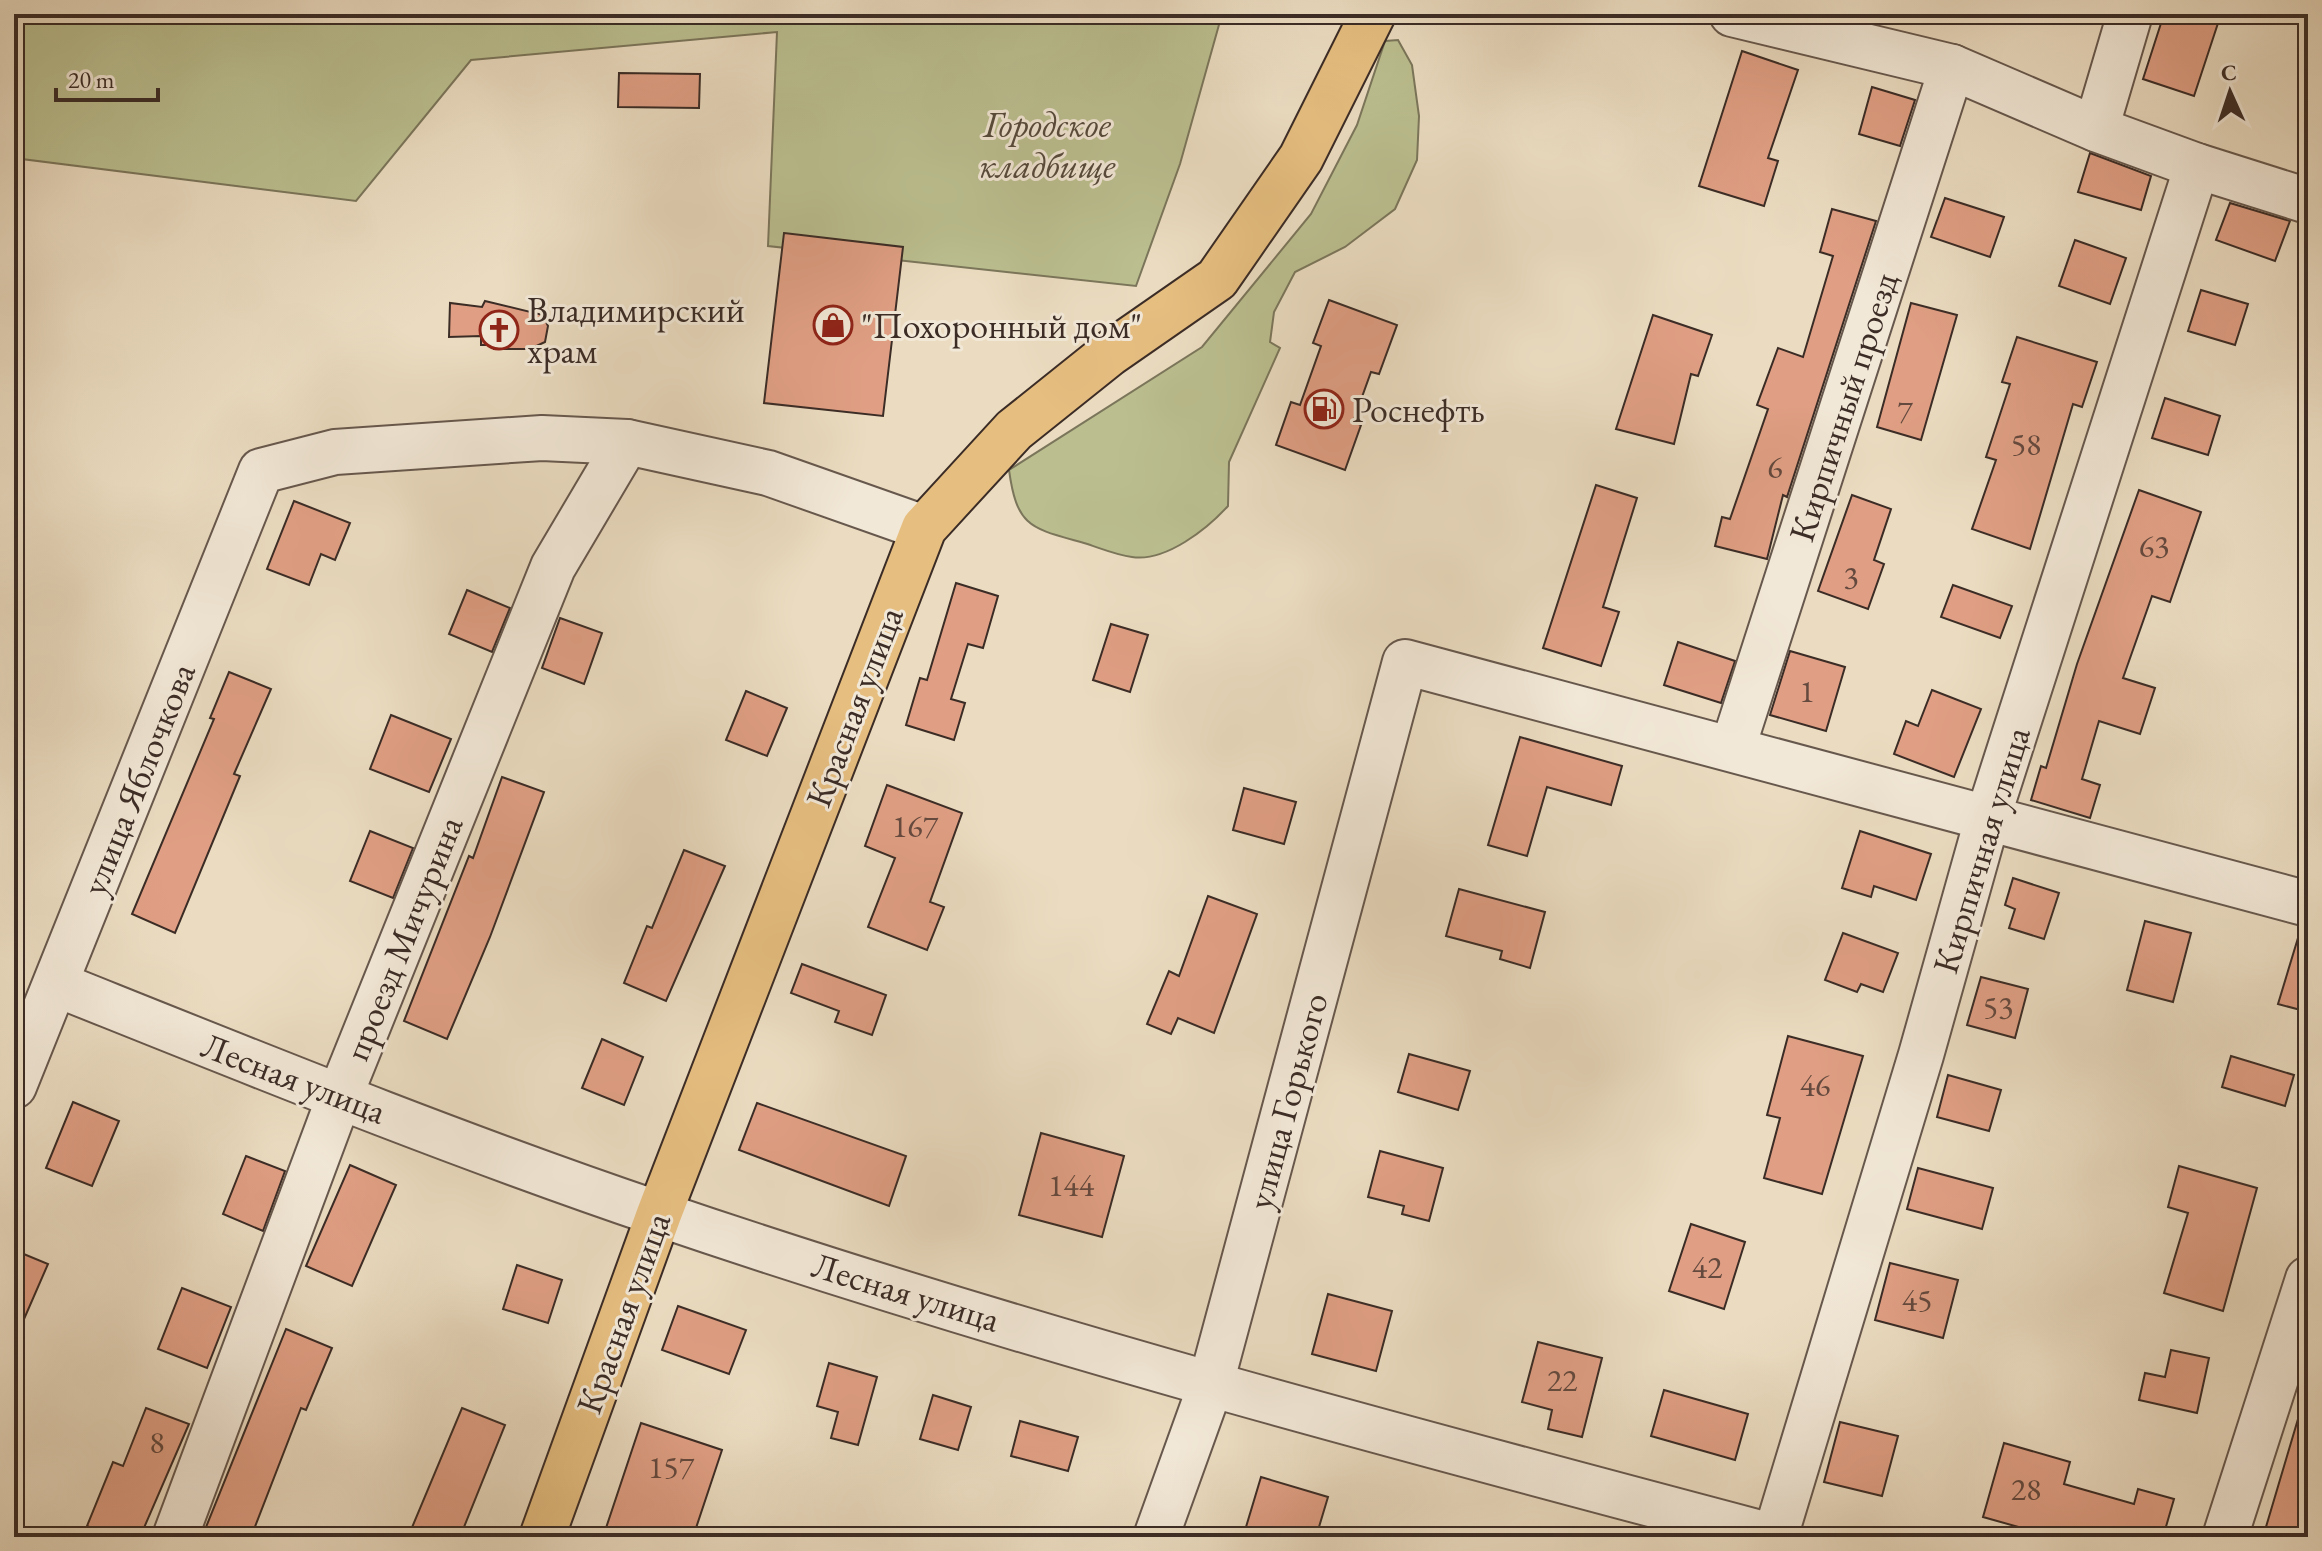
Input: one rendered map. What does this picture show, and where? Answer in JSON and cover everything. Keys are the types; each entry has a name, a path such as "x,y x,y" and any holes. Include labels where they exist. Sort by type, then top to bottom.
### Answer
{"main road":[{"name":"Красная улица","path":"542,1537 659,1214 924,528 1014,430 1109,354 1217,279 1301,158 1373,14"}],"street":[{"path":"1732,14 1952,67 2096,129 2197,166 2308,201"},
{"path":"2096,129 2130,14"},
{"name":"Кирпичный проезд","path":"1733,747 1952,67"},
{"name":"Кирпичная улица","path":"1775,1537 1921,1055 1987,820 2197,166"},
{"name":"улица Яблочкова","path":"14,1086 261,471 335,452 542,438 627,442"},
{"path":"627,442 768,473 924,528"},
{"name":"проезд Мичурина","path":"175,1537 339,1098 553,567 627,442"},
{"name":"улица Горького","path":"1156,1537 1210,1387 1405,662 1733,747"},
{"path":"1733,747 1987,820 2308,904"},
{"name":"Лесная улица","path":"56,984 339,1098 659,1214 1210,1387 1775,1537"},
{"path":"2225,1537 2308,1279"}],"green space":[{"name":"Городское кладбище","path":"14,14 1222,14 1180,164 1136,286 768,246 777,32 471,60 356,201 14,158"},
{"path":"1398,40 1412,65 1419,116 1417,160 1395,209 1345,247 1295,272 1274,312 1270,342 1280,348 1229,462 1228,506 1185,542 1145,557 1114,553 1039,529 1030,523 1017,504 1009,470 1202,347 1311,214 1357,125 1385,41"}],"building":[{"path":"2164,14 2221,14 2194,96 2143,79"},
{"path":"1742,51 1798,70 1768,158 1778,161 1764,206 1699,186"},
{"path":"619,73 700,74 699,108 618,107"},
{"path":"1872,87 1915,100 1900,146 1859,134"},
{"path":"2090,153 2151,176 2141,210 2078,192"},
{"path":"1945,198 2004,217 1990,257 1931,237"},
{"path":"2230,203 2290,221 2275,261 2216,240"},
{"path":"1832,209 1876,221 1787,497 1783,495 1767,559 1715,546 1722,517 1730,519 1768,409 1757,405 1778,348 1803,357 1833,256 1820,252"},
{"name":"\"Похоронный дом\"","path":"784,233 903,247 883,416 764,403"},
{"path":"2075,240 2126,258 2110,304 2059,286"},
{"path":"2201,290 2248,304 2235,345 2188,331"},
{"path":"1329,300 1397,325 1379,374 1371,372 1353,422 1361,425 1345,470 1276,445 1291,402 1300,405 1321,346 1313,343"},
{"name":"Владимирский храм","path":"485,301 543,315 548,326 545,342 530,349 494,349 494,345 481,345 481,336 449,337 450,303 482,307"},
{"path":"1911,303 1957,315 1921,440 1877,427"},
{"path":"1653,315 1712,335 1698,376 1691,374 1674,444 1616,429"},
{"path":"2017,337 2097,362 2082,407 2073,404 2030,549 1972,529 1996,460 1986,457 2010,384 2002,382"},
{"path":"2165,398 2220,416 2208,455 2152,438"},
{"path":"1596,485 1637,498 1603,607 1619,612 1601,666 1543,648"},
{"path":"2139,490 2201,512 2170,602 2152,596 2123,678 2155,688 2140,734 2099,721 2082,779 2100,785 2090,818 2031,800 2041,766 2046,768 2077,664"},
{"path":"1852,495 1891,509 1874,560 1884,564 1868,609 1818,591"},
{"path":"294,501 350,523 335,560 321,554 309,585 267,569"},
{"path":"956,583 998,596 983,648 968,644 951,699 965,703 954,740 906,725 920,678 927,680"},
{"path":"1953,585 2012,606 2000,638 1941,617"},
{"path":"467,590 510,608 492,652 449,634"},
{"path":"560,618 602,633 584,684 542,668"},
{"path":"1111,624 1148,635 1130,692 1093,680"},
{"path":"1678,642 1735,661 1721,703 1664,685"},
{"path":"1790,651 1845,667 1826,731 1770,715"},
{"path":"229,672 271,689 234,774 240,776 175,933 132,914 214,719 210,718"},
{"path":"1932,690 1981,709 1954,777 1894,754 1906,721 1918,726"},
{"path":"746,691 787,708 767,756 726,740"},
{"path":"391,715 451,739 429,792 370,769"},
{"path":"1520,737 1622,766 1611,805 1547,787 1527,856 1488,845"},
{"path":"502,777 544,792 490,937 447,1039 404,1021 469,856 473,858"},
{"path":"887,785 962,813 930,902 944,907 927,950 868,927 895,858 865,846"},
{"path":"1244,788 1296,802 1284,844 1233,830"},
{"path":"370,831 413,848 393,898 350,881"},
{"path":"1860,831 1931,854 1916,900 1874,886 1871,897 1842,888"},
{"path":"684,850 725,866 666,1001 624,983 647,926 652,928"},
{"path":"2013,878 2059,893 2044,939 2009,928 2015,909 2005,905"},
{"path":"1459,889 1545,912 1530,968 1500,959 1502,951 1446,936"},
{"path":"1208,896 1257,914 1214,1033 1178,1018 1171,1034 1147,1024 1169,971 1179,976"},
{"path":"2145,921 2191,933 2173,1002 2127,990"},
{"path":"2301,928 2308,929 2308,1012 2278,1004"},
{"path":"1843,933 1898,953 1883,992 1861,984 1857,992 1825,980"},
{"path":"802,964 886,995 872,1035 835,1022 839,1011 791,993"},
{"path":"1981,977 2028,989 2015,1038 1967,1025"},
{"path":"1788,1036 1863,1056 1822,1194 1764,1178 1780,1118 1767,1115"},
{"path":"602,1039 643,1057 624,1105 582,1088"},
{"path":"1409,1054 1470,1071 1458,1110 1398,1092"},
{"path":"2231,1056 2294,1075 2285,1106 2222,1087"},
{"path":"1948,1075 2001,1090 1989,1131 1937,1117"},
{"path":"73,1102 119,1121 92,1186 46,1168"},
{"path":"757,1103 906,1156 889,1206 739,1150"},
{"path":"1041,1133 1124,1156 1102,1237 1019,1215"},
{"path":"1380,1151 1443,1168 1429,1221 1402,1214 1404,1206 1368,1197"},
{"path":"246,1156 285,1171 263,1231 223,1214"},
{"path":"350,1165 396,1185 352,1286 306,1266"},
{"path":"2179,1166 2257,1188 2223,1311 2164,1293 2188,1213 2168,1207"},
{"path":"1918,1168 1993,1188 1982,1229 1907,1209"},
{"path":"1691,1224 1745,1242 1724,1309 1669,1291"},
{"path":"14,1250 48,1264 14,1342"},
{"path":"1890,1263 1958,1280 1943,1338 1875,1320"},
{"path":"517,1265 562,1280 548,1323 503,1309"},
{"path":"182,1288 231,1307 207,1368 158,1349"},
{"path":"1328,1294 1392,1311 1376,1371 1312,1354"},
{"path":"678,1306 746,1330 729,1374 662,1350"},
{"path":"286,1329 332,1348 306,1410 301,1408 251,1537 202,1537"},
{"path":"1538,1342 1602,1358 1582,1437 1548,1429 1552,1410 1522,1402"},
{"path":"2171,1350 2209,1358 2197,1413 2139,1400 2145,1373 2165,1377"},
{"path":"829,1363 877,1377 858,1445 831,1438 838,1412 817,1406"},
{"path":"1664,1390 1748,1414 1735,1460 1651,1436"},
{"path":"933,1395 971,1407 958,1450 920,1439"},
{"path":"146,1408 189,1424 140,1537 113,1537 87,1526 113,1462 123,1466"},
{"path":"462,1408 505,1425 460,1537 408,1537"},
{"path":"2301,1409 2308,1411 2308,1537 2263,1537"},
{"path":"1020,1421 1078,1437 1068,1471 1011,1456"},
{"path":"1840,1422 1898,1436 1882,1496 1824,1482"},
{"path":"641,1423 722,1450 693,1537 603,1537"},
{"path":"2004,1443 2070,1462 2064,1484 2134,1504 2138,1489 2174,1499 2163,1537 2054,1537 1983,1517"},
{"path":"1261,1477 1328,1497 1316,1537 1243,1537"}],"place":[{"name":"\"Похоронный дом\"","path":"833,325"},
{"name":"Владимирский храм","path":"499,330"},
{"name":"Роснефть","path":"1324,409"}]}
